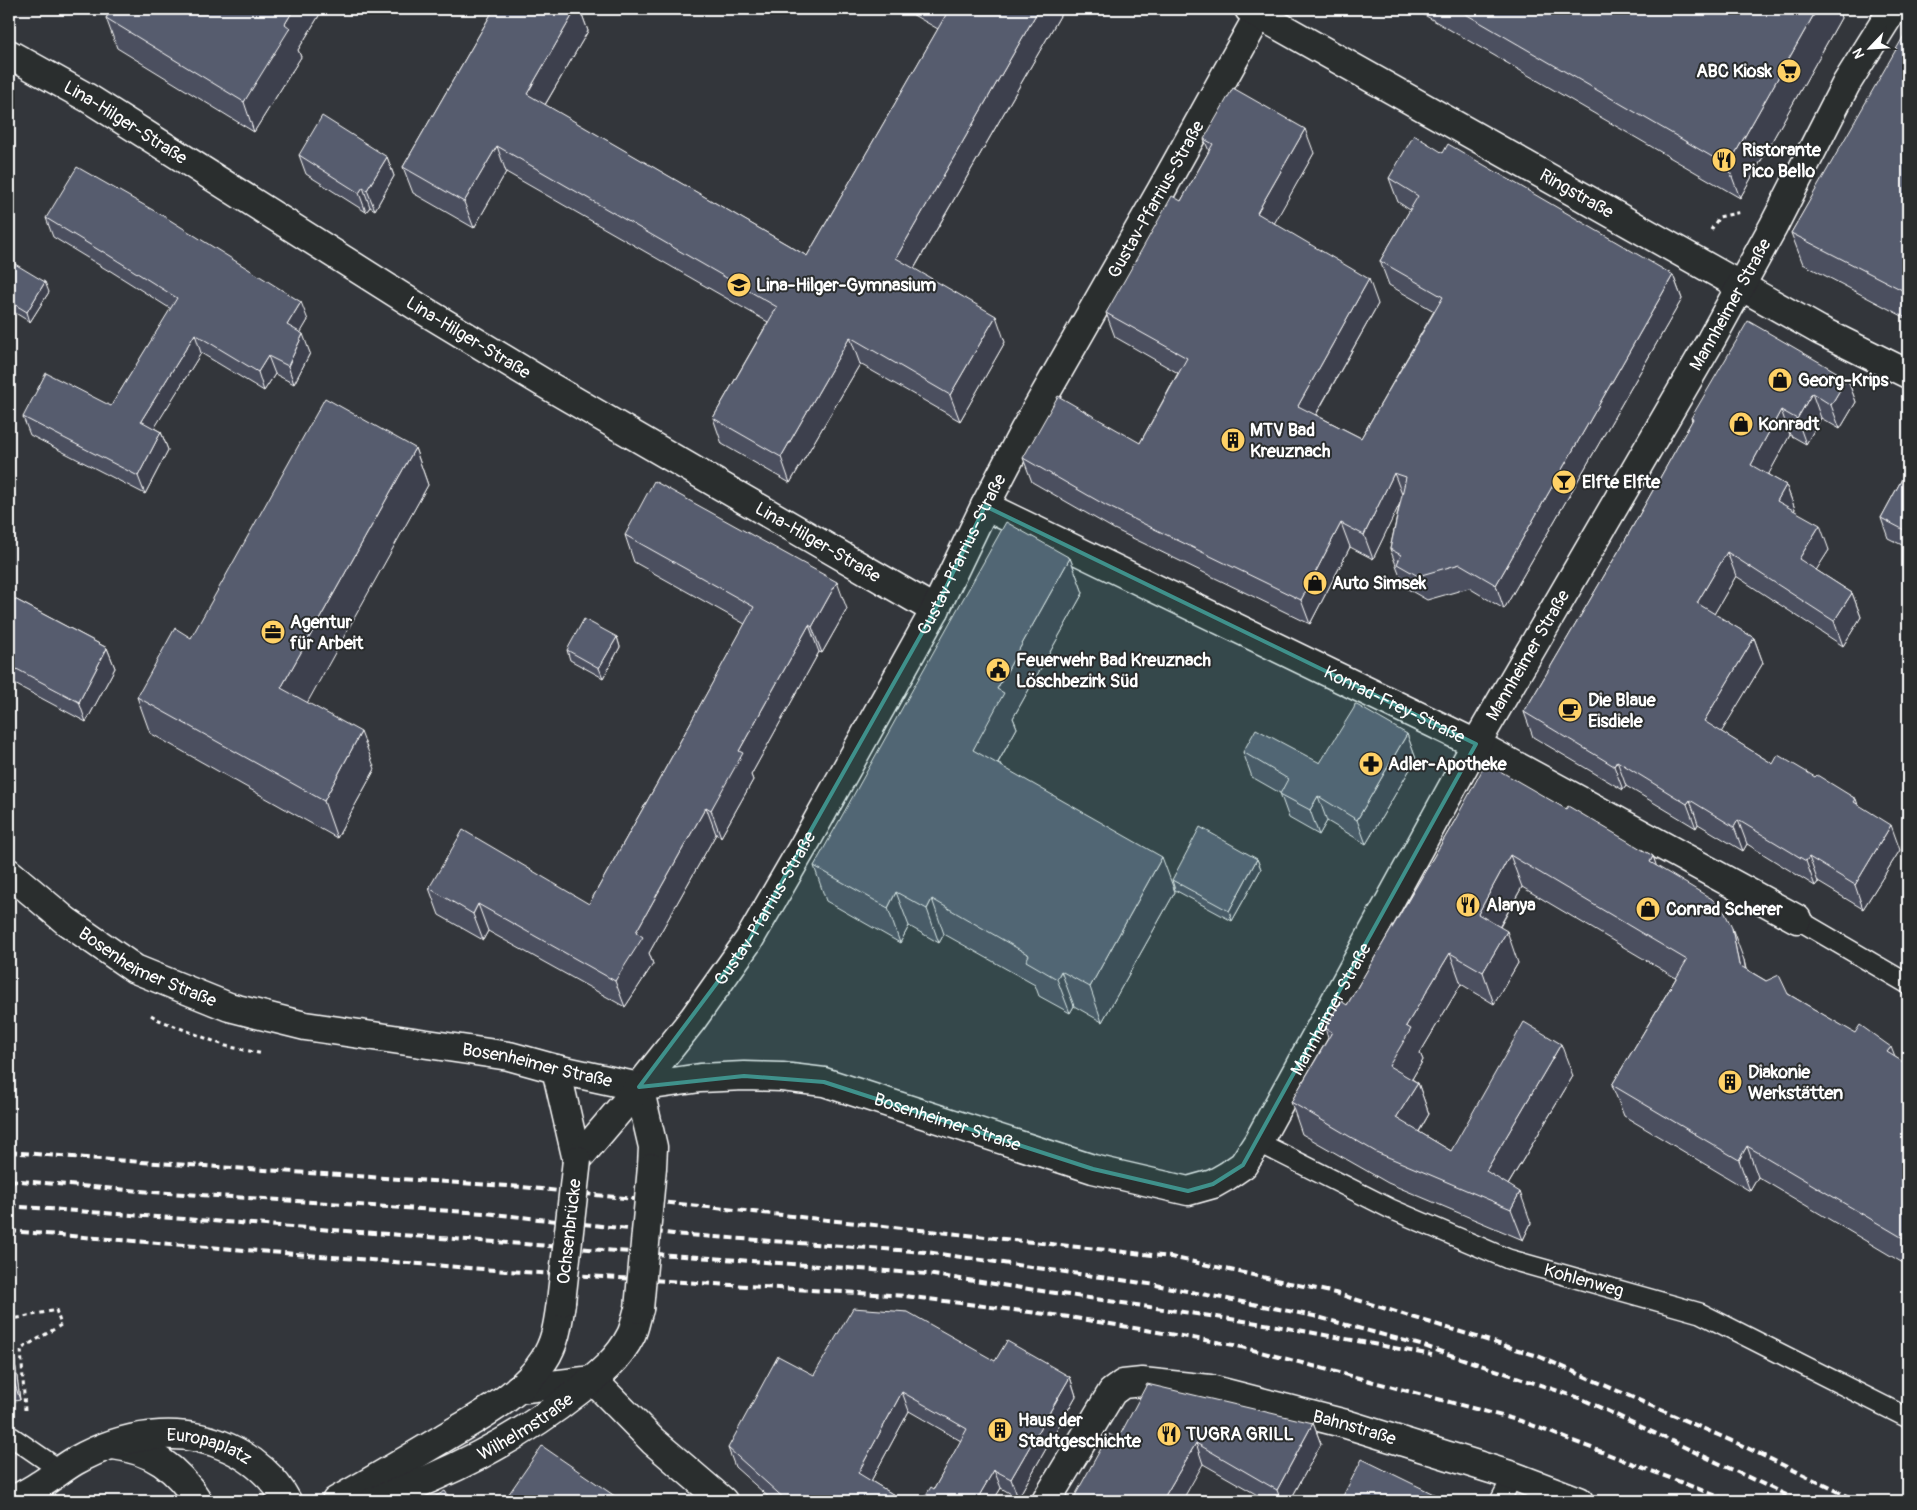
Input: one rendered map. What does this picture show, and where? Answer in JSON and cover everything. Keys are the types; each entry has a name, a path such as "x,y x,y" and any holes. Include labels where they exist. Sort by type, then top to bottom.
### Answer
{"street":[{"name":"Mannheimer Straße","path":"1093,1169 1188,1191 1213,1184 1235,1170 1242,1165 1258,1142 1476,744 1711,340 1846,84 1892,9"},
{"name":"Ringstraße","path":"1257,10 1819,330 1908,374"},
{"name":"Gustav-Pfarrius-Straße","path":"639,1087 693,1019 749,940 809,836 935,610 985,506 1024,432 1161,191 1257,10"},
{"name":"Lina-Hilger-Straße","path":"9,54 88,98 418,307 547,385 935,610"},
{"name":"Konrad-Frey-Straße","path":"985,506 1476,744 1797,919"},
{"name":"Bosenheimer Straße","path":"9,873 66,920 135,969 229,1008 305,1026 509,1056 556,1069 639,1087 700,1078 744,1076 782,1076 824,1082 1093,1169"},
{"path":"556,1069 577,1160"},
{"path":"577,1160 639,1087"},
{"name":"Wilhelmstraße","path":"374,1501 418,1485 474,1459 548,1414 593,1380 612,1362 623,1348 632,1333 639,1309 652,1167 653,1147 639,1087"},
{"name":"Ochsenbrücke","path":"560,1302 577,1160"},
{"name":"Wilhelmstraße","path":"336,1501 480,1416 533,1376 555,1340 560,1302"},
{"path":"518,1389 593,1380 653,1441 723,1501"},
{"name":"Bahnstraße","path":"1046,1501 1112,1392 1123,1384 1142,1382 1210,1389 1346,1424 1513,1476 1579,1501"},
{"name":"Europaplatz","path":"11,1501 44,1485 77,1459 136,1437 163,1434 189,1436 215,1442 239,1453 262,1470 280,1488 287,1501"},
{"name":"Europaplatz","path":"111,1445 134,1448 163,1462 188,1486 198,1501"}],"lane":[{"path":"1797,919 1908,984"},
{"name":"Kohlenweg","path":"1258,1142 1391,1208 1508,1259 1700,1313 1908,1418"},
{"path":"9,1438 12,1437 44,1485"},
{"path":"1500,1501 1513,1476"}],"path":[{"path":"9,1320 56,1310 61,1325 21,1349 25,1416"}],"highlighted area":[{"path":"985,506 1476,744 1243,1165 1213,1184 1188,1191 1093,1169 824,1082 744,1076 639,1087 749,940 935,610"}],"building":[{"path":"112,9 294,9 285,24 290,28 244,102 106,18"},
{"path":"494,9 576,9 527,94 807,256 947,13 939,9 1039,9 896,258 996,316 950,395 850,337 781,457 713,418 777,307 497,146 464,202 403,167"},
{"path":"1457,9 1817,9 1728,166"},
{"path":"1906,32 1908,34 1908,293 1791,233"},
{"path":"1233,88 1305,129 1257,213 1369,279 1298,406 1361,438 1443,297 1380,261 1418,196 1389,178 1414,135 1443,153 1448,144 1673,275 1496,585 1460,564 1418,576 1397,564 1401,555 1390,549 1406,477 1394,473 1364,535 1341,523 1301,600 1105,505 1023,458 1058,396 1140,443 1187,358 1106,313 1172,196 1181,201 1213,144 1204,139"},
{"path":"322,116 387,157 367,190 363,187 359,193 299,155"},
{"path":"77,167 165,217 301,302 287,325 303,334 288,366 268,356 258,372 195,334 141,421 161,432 138,476 23,417 46,373 111,406 177,298 46,218"},
{"path":"10,261 45,282 27,312 9,301"},
{"path":"1748,321 1847,378 1831,405 1812,393 1797,419 1781,410 1751,465 1786,485 1777,501 1820,525 1799,559 1852,593 1834,621 1727,552 1697,603 1754,638 1704,721 1773,764 1778,755 1815,777 1817,775 1856,799 1854,802 1891,825 1855,885 1809,857 1806,861 1738,820 1734,827 1690,800 1687,804 1617,761 1614,766 1524,712 1624,542 1693,419 1691,418"},
{"path":"325,398 415,448 281,688 361,732 324,801 137,697 175,628 191,638"},
{"path":"1908,468 1908,532 1881,518"},
{"path":"654,481 837,582 812,627 809,625 739,751 743,753 711,810 706,807 636,932 643,937 615,981 478,904 473,914 429,888 463,830 589,904 659,780 754,607 625,535"},
{"path":"1006,522 1070,558 997,689 1004,693 973,750 1162,857 1090,987 1061,971 1057,979 1026,961 1029,955 932,899 927,909 896,892 888,908 814,866"},
{"path":"9,596 107,648 79,702 9,665"},
{"path":"584,619 617,637 599,668 567,650"},
{"path":"1355,704 1407,734 1357,820 1318,796 1310,810 1280,794 1288,779 1243,752 1256,729 1320,763"},
{"path":"1486,763 1566,809 1568,806 1653,856 1650,862 1712,899 1725,913 1732,928 1739,965 1766,981 1779,975 1788,994 1855,1033 1860,1025 1891,1047 1887,1052 1908,1065 1908,1241 1747,1146 1739,1160 1612,1085 1687,960 1510,855 1478,914 1507,931 1483,972 1450,953 1406,1026 1411,1029 1389,1066 1418,1083 1396,1118 1451,1151 1524,1022 1561,1044 1486,1171 1520,1192 1511,1209 1376,1152 1291,1102 1332,1032 1325,1028 1341,1001 1347,1005 1454,822"},
{"path":"1200,827 1257,859 1229,911 1172,880"},
{"path":"853,1308 908,1312 995,1361 1007,1341 1070,1377 1011,1479 994,1470 976,1501 922,1501 931,1487 934,1489 967,1429 902,1392 858,1473 904,1501 787,1501 728,1448 778,1356 814,1375"},
{"path":"9,1347 14,1382 9,1383"},
{"path":"1147,1384 1313,1423 1277,1490 1196,1443 1162,1501 1072,1501 1109,1434 1118,1439"},
{"path":"542,1446 622,1501 504,1501"},
{"path":"1362,1459 1448,1501 1349,1501 1342,1498"},
{"path":"445,1491 452,1501 427,1501"}],"railway":[{"path":"9,1152 522,1187 1171,1257 1335,1293 1538,1356 1741,1445 1858,1501"},
{"path":"9,1180 152,1192 485,1213 673,1234 926,1252 1156,1285 1314,1316 1424,1346 1582,1399 1799,1501"},
{"path":"9,1206 927,1274 1271,1325 1432,1355"},
{"path":"9,1231 507,1271 905,1296 1069,1317 1234,1345 1521,1421 1730,1501"}],"place":[{"name":"ABC Kiosk","path":"1789,71"},
{"name":"Ristorante Pico Bello","path":"1724,160"},
{"name":"Lina-Hilger-Gymnasium","path":"739,285"},
{"name":"Georg-Krips","path":"1780,380"},
{"name":"Konradt","path":"1741,424"},
{"name":"MTV Bad Kreuznach","path":"1233,440"},
{"name":"Elfte Elfte","path":"1564,482"},
{"name":"Auto Simsek","path":"1315,583"},
{"name":"Agentur für Arbeit","path":"273,632"},
{"name":"Feuerwehr Bad Kreuznach Löschbezirk Süd","path":"998,670"},
{"name":"Die Blaue Eisdiele","path":"1570,710"},
{"name":"Adler-Apotheke","path":"1371,764"},
{"name":"Alanya","path":"1468,905"},
{"name":"Conrad Scherer","path":"1648,909"},
{"name":"Diakonie Werkstätten","path":"1730,1082"},
{"name":"Haus der Stadtgeschichte","path":"1000,1430"},
{"name":"TUGRA GRILL","path":"1169,1434"}]}
